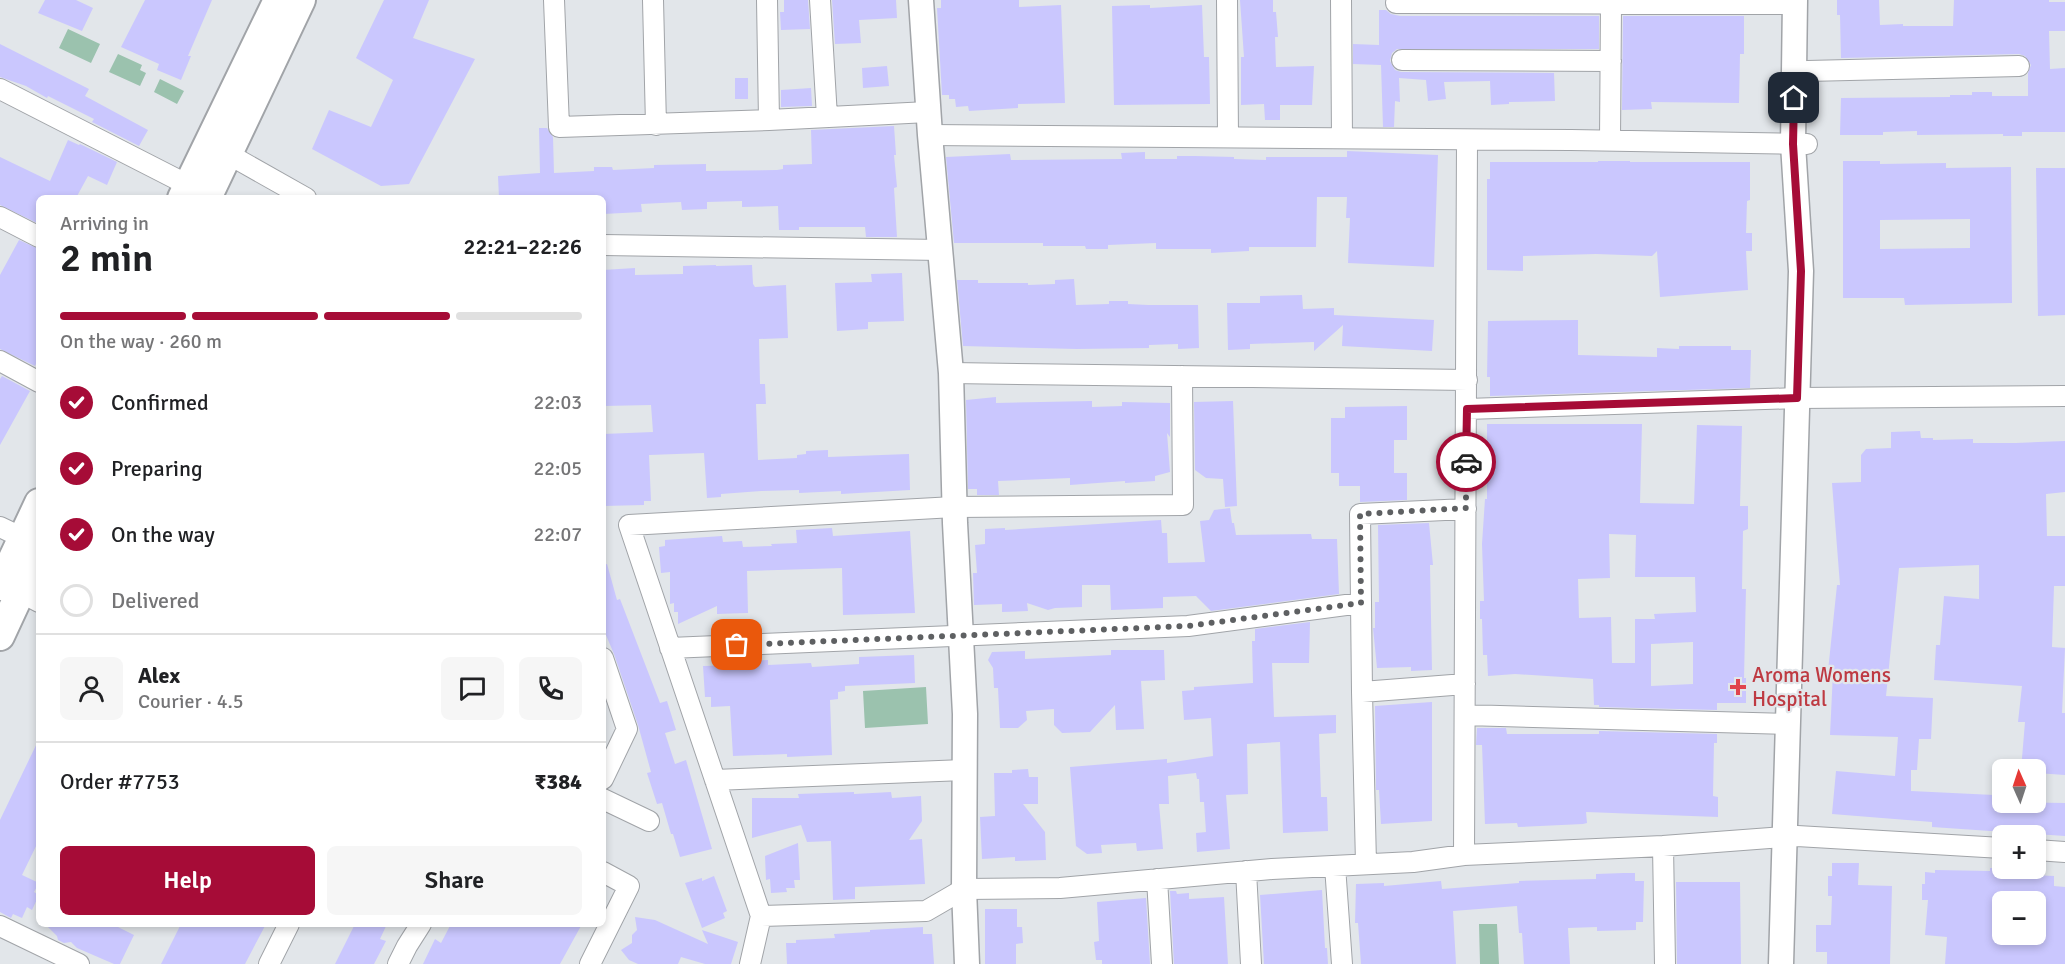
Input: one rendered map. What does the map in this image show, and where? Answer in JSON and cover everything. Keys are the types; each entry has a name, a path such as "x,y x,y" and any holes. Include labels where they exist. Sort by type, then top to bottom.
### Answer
{"main road":[{"path":"192,194 278,0"},
{"path":"192,194 228,154 301,0"},
{"path":"0,636 20,594 20,539 36,509"}],"street":[{"path":"554,0 559,127 827,117 929,124 1228,137 1800,144"},
{"path":"653,0 656,125"},
{"path":"767,0 769,120"},
{"path":"820,0 827,117"},
{"path":"921,0 929,124 951,373 954,507 965,714 964,890 967,964"},
{"path":"1227,0 1228,137"},
{"path":"1341,0 1342,138"},
{"path":"1396,3 1611,4 1799,1"},
{"path":"1799,1 1807,71 1800,144"},
{"path":"1781,964 1791,837 1788,724 1802,398 1811,271 1800,144 1799,1"},
{"path":"1610,140 1611,4"},
{"path":"1402,60 1611,61"},
{"path":"1807,71 2019,66"},
{"path":"0,89 192,194"},
{"path":"1464,855 1467,140"},
{"path":"228,154 301,195"},
{"path":"0,217 36,235"},
{"path":"606,244 941,250"},
{"path":"0,361 36,380"},
{"path":"951,373 1467,380"},
{"path":"750,964 761,916 629,525 954,507 1183,505 1182,376"},
{"path":"1467,409 1802,398 2065,396"},
{"path":"1791,964 1791,837 1802,398"},
{"path":"1366,864 1360,514 1466,508"},
{"path":"670,648 1188,626 1361,603"},
{"path":"606,667 627,729 606,774"},
{"path":"1362,692 1465,684"},
{"path":"1465,715 1788,724"},
{"path":"715,780 964,770"},
{"path":"606,800 649,821"},
{"path":"761,916 926,911 964,890 1059,888 1246,871 1413,862 1464,855 1664,846 1791,837 1992,847"},
{"path":"1664,846 1665,964"},
{"path":"2046,851 2065,852"},
{"path":"1335,866 1342,964"},
{"path":"1246,871 1251,964"},
{"path":"590,964 628,886 606,874"},
{"path":"1157,879 1162,964"},
{"path":"0,926 37,933 79,964"},
{"path":"269,964 288,927"},
{"path":"399,964 419,927"}],"green space":[{"path":"68,29 100,44 91,63 59,48"},
{"path":"118,54 142,65 140,70 146,73 140,86 109,72"},
{"path":"160,79 184,91 177,104 154,92"},
{"path":"926,687 928,724 865,728 863,691"},
{"path":"1479,924 1497,924 1499,964 1480,964"}],"building":[{"path":"45,0 76,0 93,8 82,31 38,13"},
{"path":"145,0 212,0 188,56 191,56 181,80 157,70 159,64 121,47"},
{"path":"384,0 429,0 413,38 475,59 409,184 381,186 312,149 329,110 371,127 393,80 356,58"},
{"path":"784,0 808,0 810,29 781,30 780,12 784,12"},
{"path":"832,0 896,0 897,18 859,20 861,43 835,44"},
{"path":"941,0 1019,0 1019,7 1061,5 1065,103 1018,104 1018,108 969,111 968,106 956,107 955,99 949,99 949,95 942,95 937,8 941,8"},
{"path":"1240,0 1273,0 1278,37 1275,37 1276,67 1314,66 1312,105 1280,105 1280,120 1265,120 1264,104 1241,105 1241,57 1244,57"},
{"path":"1837,0 1879,0 1880,25 1903,24 1903,26 1953,26 1954,0 2065,2 2065,31 2049,31 2050,69 2065,68 2065,132 2022,132 2022,136 2003,136 2003,134 1917,135 1917,131 1883,132 1883,135 1840,135 1841,98 1950,97 1950,95 1972,95 1972,92 1992,92 1992,96 2028,96 2028,73 2031,65 2025,56 2019,54 1841,58 1840,15 1837,15"},
{"path":"1150,5 1150,8 1202,5 1204,57 1209,57 1210,104 1114,105 1112,6"},
{"path":"1379,10 1386,10 1400,16 1599,16 1599,49 1397,49 1392,53 1390,61 1395,70 1401,72 1554,73 1555,101 1509,102 1509,104 1491,105 1490,81 1444,82 1446,99 1428,101 1426,80 1399,78 1400,102 1395,101 1394,127 1383,127 1381,65 1353,64 1353,44 1379,45"},
{"path":"1623,16 1744,16 1744,54 1740,54 1739,103 1651,102 1652,109 1622,110"},
{"path":"0,44 89,89 85,96 148,130 139,146 92,122 94,119 48,96 47,98 26,86 0,77"},
{"path":"887,66 889,86 863,88 862,68"},
{"path":"735,78 748,78 748,99 735,99"},
{"path":"811,88 812,106 781,107 781,90"},
{"path":"894,126 897,237 866,237 865,227 799,227 799,230 779,230 778,206 742,207 742,201 707,202 707,209 682,210 681,202 641,204 642,212 606,214 606,195 499,195 498,176 540,173 539,128 547,128 553,137 554,173 594,171 594,167 612,167 613,170 654,168 654,165 706,164 706,171 783,169 783,165 812,164 811,130"},
{"path":"68,140 117,162 107,185 88,176 78,195 36,195 36,223 0,205 0,157 50,181"},
{"path":"1347,151 1438,155 1434,267 1348,263 1350,218 1346,218 1347,197 1317,197 1316,247 1249,247 1249,251 1211,253 1211,249 1156,249 1156,243 1108,245 1108,249 1086,249 1085,246 1043,246 1043,243 954,243 946,157 1010,154 1011,160 1122,159 1121,153 1145,152 1145,159 1177,159 1177,156 1195,156 1266,160 1266,157 1347,157"},
{"path":"1843,161 1880,161 1880,164 1946,163 1946,168 2011,167 2012,303 1905,305 1904,298 1843,298","holes":["1970,219 1970,248 1880,249 1880,220"]},
{"path":"1490,162 1750,162 1750,200 1747,201 1746,233 1752,233 1752,251 1746,251 1748,290 1660,297 1657,251 1652,256 1596,254 1523,256 1523,271 1487,270 1487,179 1490,179"},
{"path":"2036,168 2065,168 2065,315 2038,316"},
{"path":"19,240 36,248 35,366 0,349 0,275"},
{"path":"752,265 755,287 786,285 788,338 759,339 760,384 765,384 766,404 756,404 758,460 797,458 797,455 806,454 806,451 828,450 828,457 909,454 910,490 841,494 841,491 799,493 799,490 761,491 721,494 721,497 707,498 704,453 649,455 651,501 644,501 644,505 606,506 606,434 653,432 651,405 606,406 606,270 635,268 635,275 683,274 683,266"},
{"path":"902,273 904,321 868,322 868,329 837,331 835,283 872,282 871,274"},
{"path":"1074,279 1076,305 1128,301 1128,304 1198,305 1199,348 1178,349 1178,344 1149,345 1149,348 1077,349 963,346 957,280 978,280 978,283 1028,283 1028,285 1055,284 1055,280"},
{"path":"1302,295 1303,309 1334,308 1334,315 1434,320 1432,351 1342,346 1343,325 1314,351 1314,342 1250,344 1250,349 1228,350 1227,303 1260,303 1260,296"},
{"path":"1578,320 1578,355 1657,357 1657,348 1679,349 1679,346 1731,346 1731,350 1751,350 1750,388 1490,396 1490,377 1487,377 1488,321"},
{"path":"2,376 30,391 0,445 0,379"},
{"path":"996,397 996,403 1092,401 1092,407 1122,406 1122,402 1170,403 1170,437 1167,433 1170,472 1155,476 1155,481 1125,483 1125,481 1070,485 1070,478 998,481 999,495 977,495 977,489 968,489 966,400"},
{"path":"1233,401 1237,506 1225,507 1223,479 1206,478 1195,470 1194,402"},
{"path":"1407,406 1407,440 1394,440 1394,473 1407,473 1407,500 1360,502 1360,486 1339,486 1339,473 1331,473 1331,418 1345,418 1345,407"},
{"path":"1487,424 1642,424 1640,503 1694,504 1697,425 1742,426 1740,506 1748,506 1748,529 1743,531 1742,589 1746,589 1744,678 1746,678 1746,703 1717,703 1717,710 1599,707 1599,705 1594,705 1593,679 1515,674 1488,676 1487,655 1483,655 1482,619 1480,619 1480,601 1484,601 1482,544 1485,499 1487,499","holes":["1609,534 1636,535 1635,577 1695,577 1696,612 1654,614 1655,619 1635,619 1635,663 1612,663 1611,617 1579,618 1578,579 1610,578","1693,642 1693,684 1651,686 1651,644"]},
{"path":"1920,431 1921,438 1973,439 1973,443 2065,441 2065,492 2046,494 2047,536 2065,536 2065,586 2054,586 2052,647 2065,648 2062,713 2065,713 2065,775 2046,774 2046,759 2022,759 2025,722 2018,722 2022,686 1934,680 1936,645 1940,645 1944,596 1979,599 1979,565 1899,568 1886,696 1933,698 1931,739 1919,739 1917,770 1911,770 1911,791 1992,795 1992,813 2046,813 2046,803 2065,803 2065,836 2046,835 2046,825 1992,825 1992,831 1932,827 1932,822 1832,814 1836,771 1895,776 1898,737 1830,735 1833,672 1828,671 1837,585 1840,585 1832,483 1861,482 1861,455 1866,449 1891,448 1891,432"},
{"path":"1230,508 1236,535 1311,534 1312,539 1337,539 1339,594 1211,611 1196,596 1163,597 1163,608 1111,610 1110,585 1082,585 1082,607 1048,610 1027,603 1028,611 1002,612 1002,604 974,605 973,573 977,573 975,545 985,544 985,529 1005,528 1005,530 1161,520 1162,533 1167,533 1168,563 1205,562 1200,521 1209,520 1214,510"},
{"path":"1429,523 1433,565 1430,565 1432,670 1411,671 1411,667 1377,668 1373,628 1375,628 1375,602 1379,602 1378,525"},
{"path":"832,528 833,536 910,531 915,613 843,615 842,568 747,571 748,613 717,614 717,606 678,624 678,612 674,612 674,603 670,604 670,572 661,573 659,547 665,546 665,540 722,536 723,542 742,541 743,547 772,546 771,544 797,543 796,530"},
{"path":"606,564 617,600 620,599 660,703 667,701 676,730 665,733 675,764 686,760 712,849 680,857 662,803 657,804 647,773 651,772 638,725 606,635"},
{"path":"1310,622 1309,663 1272,663 1274,717 1336,715 1336,733 1319,734 1321,797 1327,797 1328,831 1283,833 1280,742 1247,744 1248,794 1226,795 1230,849 1197,852 1196,833 1206,832 1204,802 1200,802 1199,779 1196,773 1168,776 1169,804 1159,804 1163,849 1137,851 1136,843 1101,845 1102,853 1087,854 1076,846 1070,767 1167,759 1167,763 1213,756 1211,718 1184,720 1182,691 1194,690 1194,687 1253,683 1252,641 1255,641 1255,629"},
{"path":"1111,650 1164,650 1165,680 1141,681 1144,729 1116,730 1115,705 1090,732 1062,733 1054,725 1054,709 1026,711 1027,720 1018,728 1000,728 998,688 994,688 993,668 988,660 992,652 1025,651 1025,659 1111,655"},
{"path":"914,655 915,683 845,686 845,691 838,692 838,699 830,700 832,755 733,756 730,706 711,707 711,697 705,697 703,666 740,665 740,661 768,660 768,665 811,663 812,667 859,664 859,657"},
{"path":"1432,702 1432,821 1381,824 1379,790 1376,790 1375,706"},
{"path":"1477,728 1506,728 1507,734 1599,734 1599,731 1717,734 1717,743 1714,743 1713,796 1718,797 1718,817 1586,812 1587,823 1583,824 1518,827 1517,823 1485,824 1482,745 1476,745"},
{"path":"36,745 36,846 22,875 36,882 34,892 36,901 32,910 27,907 22,918 13,914 11,918 0,912 0,820"},
{"path":"1028,769 1029,777 1038,777 1038,804 1023,804 1045,832 1046,860 1015,861 1015,857 982,859 980,817 995,816 994,773 1012,773 1012,770"},
{"path":"854,792 854,794 891,792 892,798 921,796 922,821 909,840 922,839 925,884 855,887 855,899 833,900 831,841 807,842 801,825 752,838 752,798 799,798 798,794"},
{"path":"798,843 800,880 794,880 795,888 786,888 787,892 771,893 770,879 766,880 765,856"},
{"path":"1832,863 1859,863 1858,885 1892,886 1890,964 1827,964 1827,952 1816,952 1816,925 1831,925 1832,896 1828,896 1828,876 1832,876"},
{"path":"1992,868 1992,879 2046,879 2046,876 2054,876 2054,886 2065,887 2065,964 1945,964 1947,937 1925,935 1928,900 1922,900 1922,884 1925,884 1925,872 1935,873 1935,870 1990,871"},
{"path":"1635,873 1635,881 1644,881 1643,922 1636,922 1636,930 1597,931 1597,927 1568,928 1570,964 1524,964 1517,906 1453,911 1456,964 1361,964 1358,923 1355,923 1356,884 1384,883 1384,886 1441,881 1442,889 1519,883 1519,881 1596,879 1596,874"},
{"path":"714,876 727,911 723,913 725,918 702,928 685,883 702,878 702,881"},
{"path":"1676,882 1740,882 1741,964 1677,964"},
{"path":"1322,890 1328,964 1264,964 1260,895"},
{"path":"1170,891 1176,891 1177,894 1189,893 1189,899 1224,897 1228,964 1174,964"},
{"path":"1146,898 1150,964 1102,964 1102,960 1096,960 1094,942 1099,941 1097,902"},
{"path":"985,909 1017,909 1017,927 1022,927 1023,943 1016,944 1016,964 985,964"},
{"path":"635,917 655,920 708,944 702,930 738,942 731,964 705,964 681,957 678,964 638,964 629,960 621,950 632,943 632,935 637,930"},
{"path":"48,927 118,927 134,935 120,964 114,964 77,948 71,942 64,943 58,940"},
{"path":"180,927 264,927 245,964 161,964"},
{"path":"354,927 386,927 380,939 386,941 374,964 335,964"},
{"path":"449,927 580,927 560,964 423,964 435,939 441,943"},
{"path":"923,927 923,934 932,934 934,964 787,964 786,943 796,943 796,940 835,938 834,934 870,932 870,930"}],"way so far":[{"path":"737,645 1188,626 1361,603 1360,514 1466,508 1466,462"}],"place":[{"name":"Aroma Womens Hospital","path":"1738,687"}],"route":[{"path":"1466,462 1467,409 1797,398 1801,271 1793,144 1794,98"}]}
